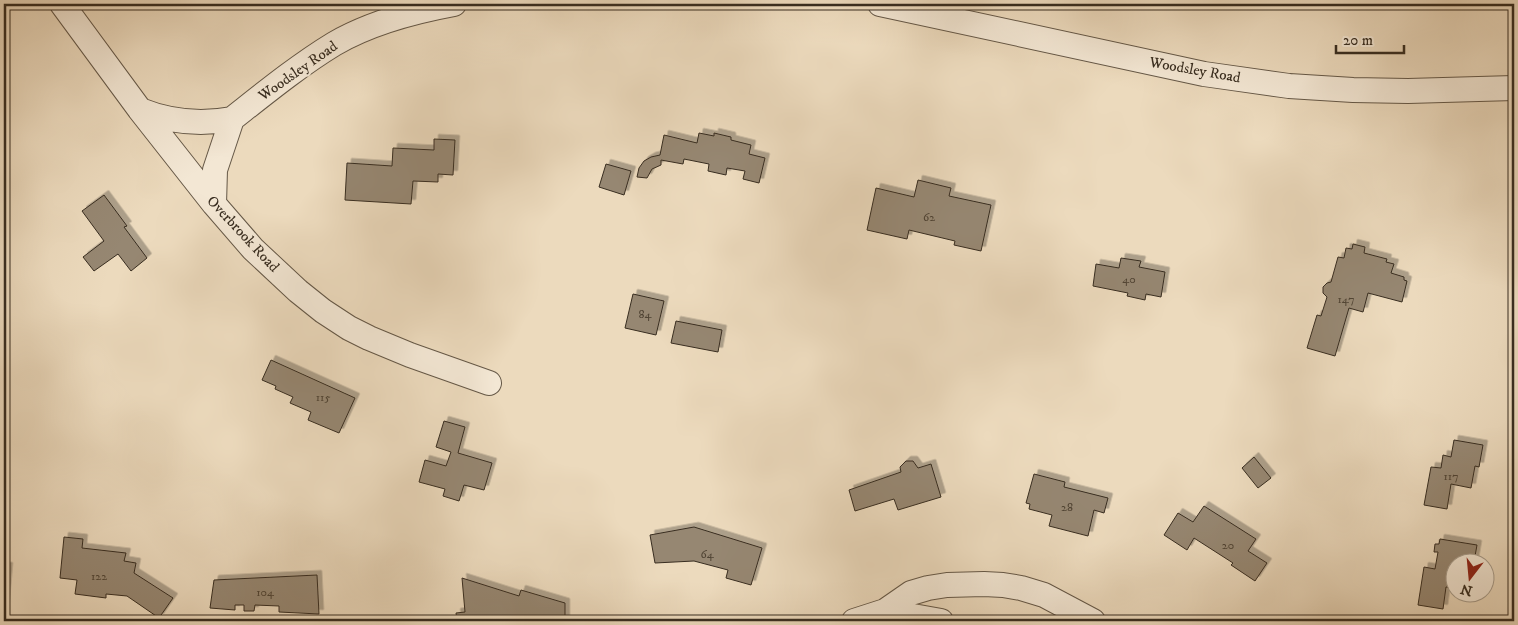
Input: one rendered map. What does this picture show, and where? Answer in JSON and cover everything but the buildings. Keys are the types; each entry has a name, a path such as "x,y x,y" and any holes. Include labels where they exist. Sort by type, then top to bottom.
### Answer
{"street":[{"name":"Overbrook Road","path":"62,4 140,110 214,204 253,249 298,290 322,311 348,328 410,355 489,383"},
{"name":"Woodsley Road","path":"232,119 307,61 336,43 400,17 454,4"},
{"name":"Woodsley Road","path":"880,4 1204,74 1289,86 1408,91 1514,88"},
{"path":"140,110 171,120 189,122 218,122 232,119"},
{"path":"214,204 215,170 232,119"},
{"path":"854,621 885,611 911,593 947,585 1003,585 1021,588 1044,595 1093,621"},
{"path":"885,611 941,621"}]}
